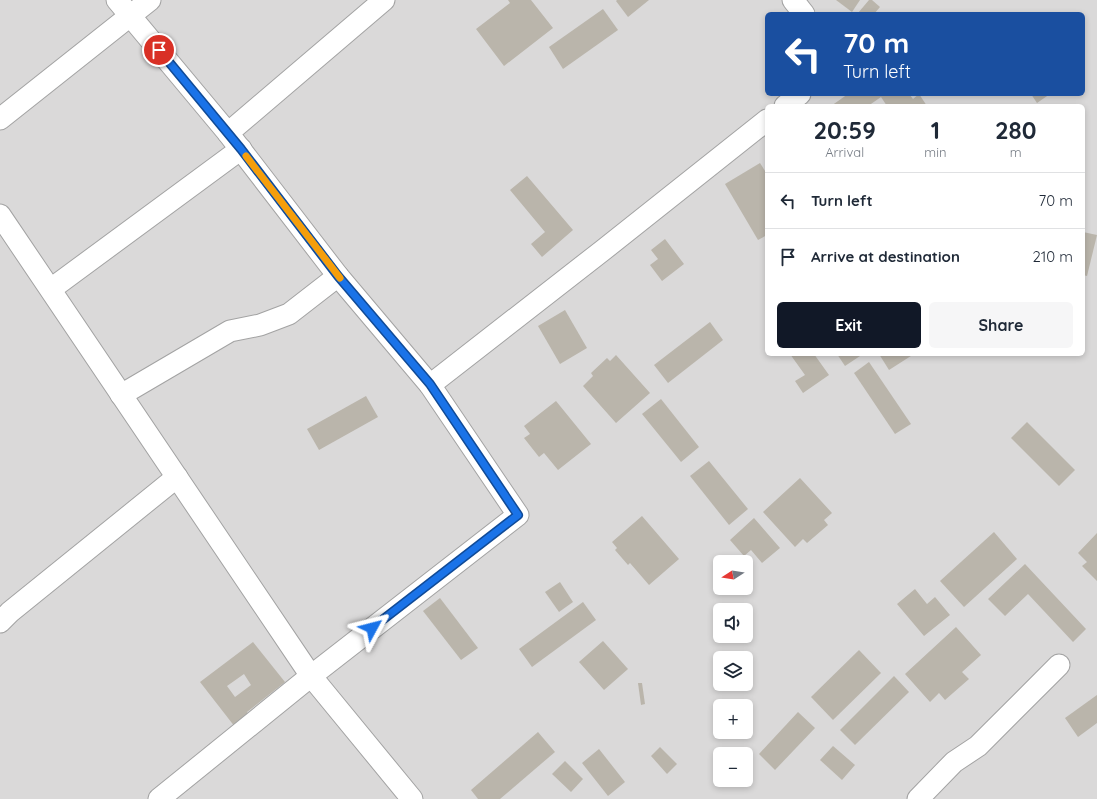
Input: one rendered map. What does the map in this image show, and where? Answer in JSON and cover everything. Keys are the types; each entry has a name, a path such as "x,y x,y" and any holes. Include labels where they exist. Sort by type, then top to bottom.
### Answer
{"street":[{"path":"0,119 123,8 150,0"},
{"path":"228,132 384,0"},
{"path":"793,0 802,12"},
{"path":"123,8 228,132 338,276 430,384 518,515 311,676 159,799"},
{"path":"788,104 798,96"},
{"path":"430,384 596,256 765,122"},
{"path":"51,289 241,149"},
{"path":"0,215 311,676 412,799"},
{"path":"121,395 230,331 260,326 289,314 338,276"},
{"path":"0,622 10,612 176,477"},
{"path":"918,799 954,762 978,746 1059,665"}],"shaded area":[{"path":"0,0 1097,0 1097,799 0,799"}],"building":[{"path":"508,0 531,0 553,28 504,66 476,29 510,3"},
{"path":"649,0 628,17 616,1"},
{"path":"836,0 860,0 852,12"},
{"path":"869,0 872,0 880,7 876,12 859,12"},
{"path":"603,9 618,30 563,69 549,47"},
{"path":"845,96 911,96 913,99 917,96 920,96 926,104 886,104 881,97 871,104 834,104"},
{"path":"1032,96 1047,96 1037,103"},
{"path":"760,163 765,171 765,236 758,240 725,184"},
{"path":"527,176 573,230 542,257 531,244 545,232 510,190"},
{"path":"1085,232 1097,235 1087,276 1085,276"},
{"path":"665,239 684,264 662,281 650,265 658,259 651,250"},
{"path":"565,310 587,348 560,364 538,326"},
{"path":"710,322 723,340 668,383 654,365"},
{"path":"616,355 650,393 616,423 583,386 593,376 591,373 607,358 610,361"},
{"path":"791,356 815,356 829,375 803,393 795,381 805,375"},
{"path":"838,356 860,356 845,366"},
{"path":"880,356 911,356 889,370"},
{"path":"869,362 911,424 895,434 854,373"},
{"path":"366,396 378,417 319,450 307,429"},
{"path":"661,399 699,447 681,462 642,414"},
{"path":"556,401 591,444 558,470 544,453 539,457 524,438 530,434 524,426"},
{"path":"1027,422 1075,470 1059,486 1011,438"},
{"path":"709,461 748,509 729,525 690,476"},
{"path":"800,478 832,513 824,520 828,525 807,543 803,539 795,547 763,512"},
{"path":"642,516 679,559 649,585 630,563 628,565 615,550 617,548 612,542"},
{"path":"754,518 780,548 762,563 751,550 743,555 730,540"},
{"path":"994,532 1017,559 964,607 940,581"},
{"path":"1097,533 1097,581 1082,566 1087,562 1078,553"},
{"path":"1025,564 1086,629 1073,642 1028,594 1005,616 988,599"},
{"path":"560,582 573,602 559,612 545,592"},
{"path":"915,589 927,604 935,597 950,615 924,636 897,604"},
{"path":"440,598 478,648 461,660 423,611"},
{"path":"583,602 596,620 532,667 519,649"},
{"path":"956,627 981,655 962,672 969,679 945,700 939,693 930,702 905,674"},
{"path":"603,641 628,669 604,690 579,662"},
{"path":"253,642 285,682 247,712 249,715 235,727 200,682","holes":["244,674 251,685 235,697 227,686"]},
{"path":"859,650 881,673 833,720 811,697"},
{"path":"894,676 909,692 855,745 840,730"},
{"path":"638,683 642,683 645,704 641,705"},
{"path":"1097,695 1097,723 1078,737 1065,718"},
{"path":"798,712 815,728 775,770 759,754"},
{"path":"538,732 555,752 500,799 478,799 471,790"},
{"path":"833,746 855,765 842,780 820,760"},
{"path":"660,747 677,764 667,774 651,756"},
{"path":"599,749 625,782 608,796 582,763"},
{"path":"565,761 583,779 571,792 552,774"}],"slow traffic":[{"path":"246,156 340,278"}],"route":[{"path":"159,50 228,132 338,276 430,384 518,515 372,628"}]}
